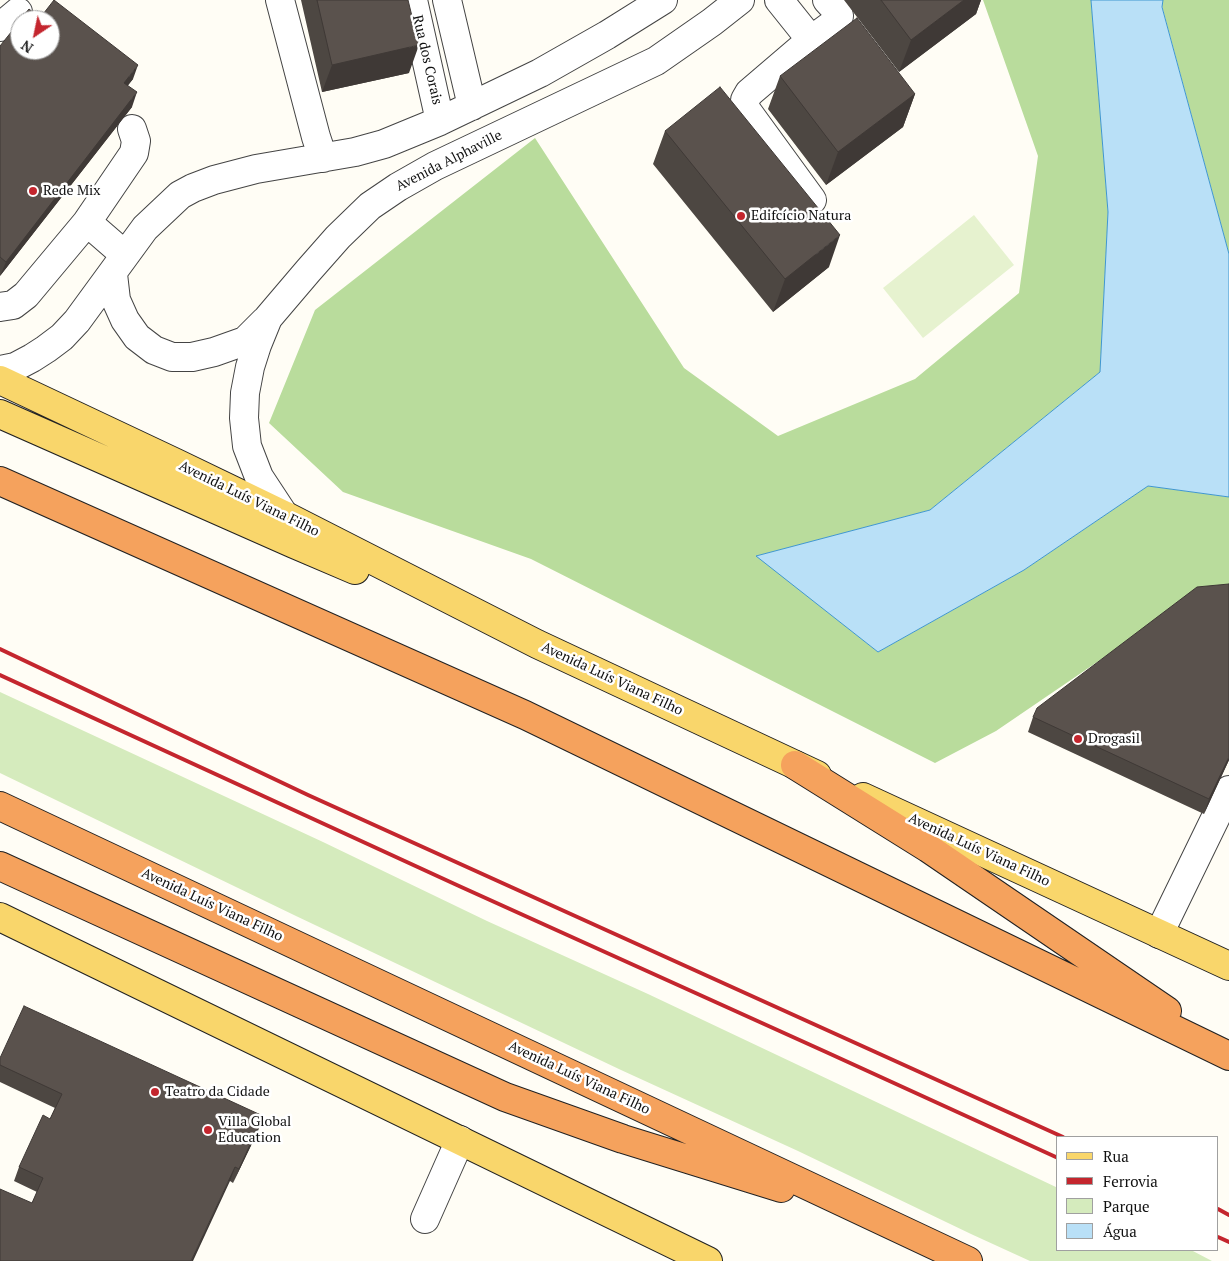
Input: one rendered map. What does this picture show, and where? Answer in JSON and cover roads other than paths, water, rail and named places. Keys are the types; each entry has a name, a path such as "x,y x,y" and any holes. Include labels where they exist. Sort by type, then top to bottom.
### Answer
{"highway":[{"path":"0,481 525,715 1229,1056"},
{"path":"795,765 928,848 1229,1052"},
{"name":"Avenida Luís Viana Filho","path":"0,806 968,1261"},
{"path":"0,866 505,1097 623,1139 879,1218"}],"main road":[{"name":"Avenida Luís Viana Filho","path":"0,380 284,515 537,644 1229,966"},
{"path":"0,414 294,544 537,644"},
{"path":"0,917 708,1261"}],"street":[{"path":"280,0 323,158"},
{"name":"Rua dos Corais","path":"413,0 440,121"},
{"path":"448,0 472,106"},
{"path":"0,370 15,367 32,358 62,337 77,321 145,228 180,196 193,188 214,180 256,169 355,152 384,144 440,121 556,64 608,35 663,0"},
{"name":"Avenida Alphaville","path":"284,515 259,477 247,446 244,418 245,393 250,367 268,318 338,237 370,206 398,187 443,162 656,61 740,0"},
{"path":"779,0 811,40"},
{"path":"812,200 745,108 748,93 811,40 837,21 838,12 827,0"},
{"path":"0,307 13,305 26,295 87,222 134,153 136,141 132,128"},
{"path":"87,222 119,264 116,300 125,320 137,337 154,350 172,357 192,357 214,352 245,341 268,318"},
{"path":"1159,934 1229,790"},
{"path":"425,1219 460,1140"}],"water":[{"path":"1091,0 1163,0 1162,7 1229,254 1229,497 1148,486 1024,570 878,652 756,556 930,510 1100,372 1108,212"}],"railway":[{"path":"0,649 308,795 1061,1136"},
{"path":"0,675 1056,1157"},
{"path":"1219,1210 1229,1215"},
{"path":"1219,1237 1229,1242"}],"place":[{"name":"Rede Mix","path":"33,191"},
{"name":"Edifcício Natura","path":"741,216"},
{"name":"Drogasil","path":"1078,739"},
{"name":"Teatro da Cidade","path":"155,1092"},
{"name":"Villa Global Education","path":"208,1130"}]}
